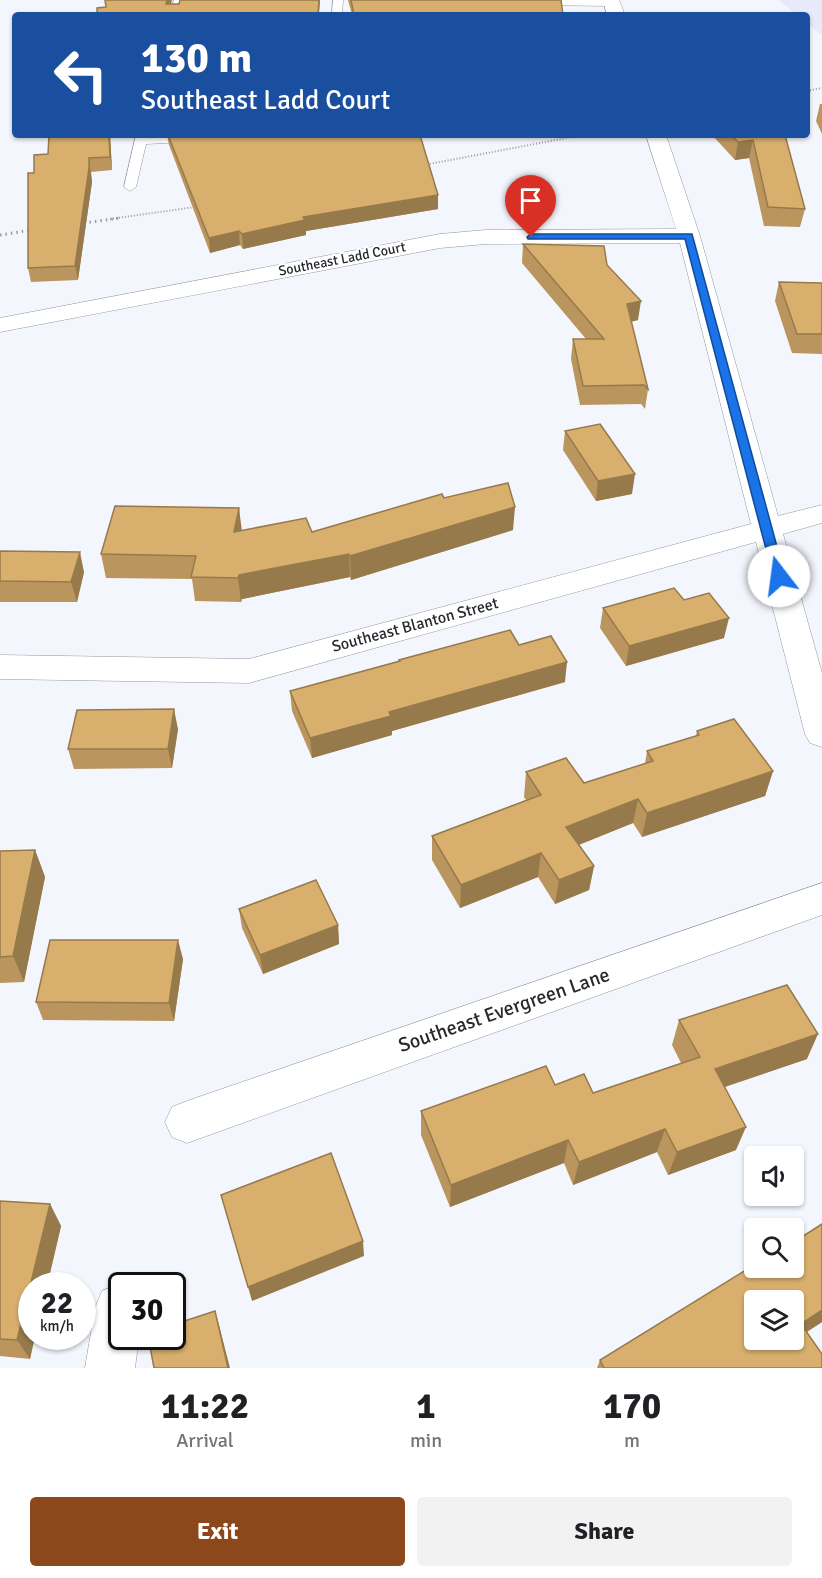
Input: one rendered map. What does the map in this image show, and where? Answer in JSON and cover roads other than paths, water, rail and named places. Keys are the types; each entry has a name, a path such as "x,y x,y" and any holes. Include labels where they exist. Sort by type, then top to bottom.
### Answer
{"street":[{"path":"657,138 689,236 820,720"},
{"name":"Southeast Ladd Court","path":"0,325 440,241 486,237 689,236"},
{"name":"Southeast Blanton Street","path":"0,667 249,671 822,514"},
{"name":"Southeast Evergreen Lane","path":"187,1122 822,899"},
{"path":"110,1368 113,1350"}],"lane":[{"path":"518,3 613,6"},
{"path":"130,187 142,138"}]}
